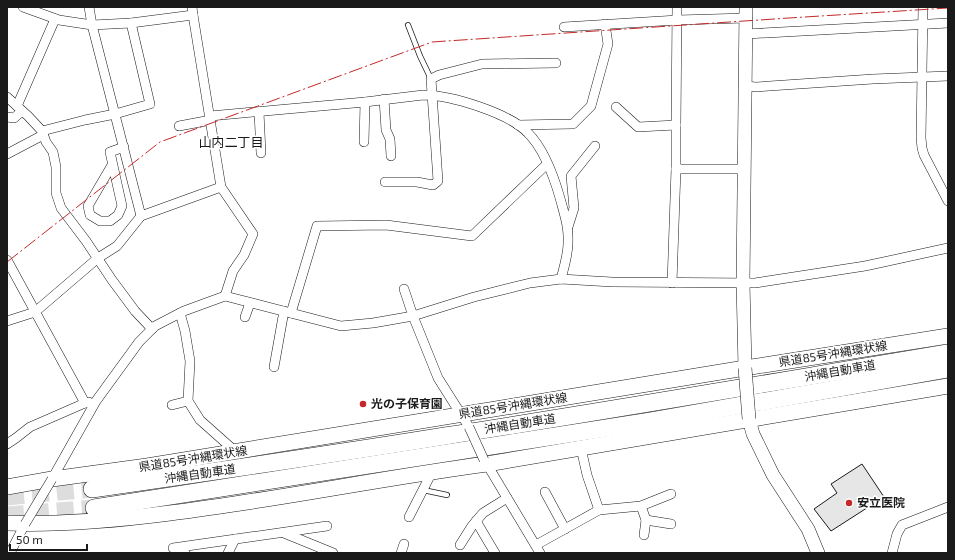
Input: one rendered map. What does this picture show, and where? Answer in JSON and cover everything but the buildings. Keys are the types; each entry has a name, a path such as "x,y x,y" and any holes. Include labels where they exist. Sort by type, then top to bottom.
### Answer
{"highway":[{"name":"沖縄自動車道","path":"92,490 440,437 657,402 948,352"},
{"name":"沖縄自動車道","path":"94,508 652,421 948,370"}],"main road":[{"name":"県道85号沖縄環状線","path":"7,487 236,452 465,421 745,368 948,336"},
{"path":"7,523 66,523 110,520 196,510 486,462 581,448 948,386"}],"street":[{"path":"23,7 55,19 92,25 131,23 193,11 222,187 253,234 244,255 233,271 225,296"},
{"path":"89,7 92,25 141,216"},
{"path":"672,283 676,169 678,7"},
{"path":"923,7 922,148 924,155 948,201"},
{"path":"564,27 678,20 746,13 743,283 748,420 772,475 808,529 818,553"},
{"path":"7,117 14,118 20,108 55,19"},
{"path":"7,154 42,133 85,120 115,114 150,104 131,23"},
{"path":"746,34 948,23"},
{"path":"518,125 573,124 590,106 608,44 605,24"},
{"path":"385,182 417,182 433,185 438,181 431,79 439,74 482,64 556,63"},
{"path":"745,86 756,87 873,79 948,76"},
{"path":"179,126 210,118 423,95 451,98 503,116 528,133 537,144 554,180 567,223 568,244 561,279"},
{"path":"7,97 20,108 42,133 53,152 56,167 56,193 61,208 135,311 152,329"},
{"path":"384,100 386,130 390,138 391,156"},
{"path":"364,142 365,102"},
{"path":"616,106 638,127 676,125"},
{"path":"259,112 261,153"},
{"path":"567,228 574,208 571,176 595,146"},
{"path":"112,166 88,206 90,215 100,221 110,221 118,215 122,206 110,152 124,147"},
{"path":"274,367 287,312 317,226 386,225 472,236 547,164"},
{"path":"676,169 744,169"},
{"path":"7,321 35,312 98,258 117,246 141,216 222,187"},
{"path":"10,553 25,524 96,401 139,342 155,326 180,313 225,296 341,326 373,323 413,316 499,290 530,283 561,279 612,282 755,283 864,266 948,248"},
{"path":"7,260 85,403"},
{"path":"404,289 413,316 438,378 465,421 486,462 538,549 565,529 599,510 641,506 671,494"},
{"path":"245,317 250,303"},
{"path":"180,313 185,331 190,361 188,401 200,420 236,452"},
{"path":"7,444 30,427 85,403 96,401"},
{"path":"172,405 188,401"},
{"path":"581,448 587,475 599,510"},
{"path":"409,517 432,472"},
{"path":"545,492 565,529"},
{"path":"460,545 472,526 483,513 507,498"},
{"path":"641,506 646,520 644,535"},
{"path":"892,553 897,534 902,525 948,507"},
{"path":"646,520 671,524"},
{"path":"476,521 495,553"},
{"path":"182,553 173,548 327,526"},
{"path":"283,532 333,553"},
{"path":"228,553 235,540"}],"lane":[{"path":"408,25 431,79"},
{"path":"423,490 447,495"}],"tunnel":[{"path":"7,497 92,489"},
{"path":"7,515 94,508"}],"power":[{"path":"7,262 160,142 432,42 948,8"}],"place":[{"name":"光の子保育園","path":"363,404"},
{"name":"安立医院","path":"849,503"}],"district":[{"name":"山内二丁目","path":"231,142"}]}
